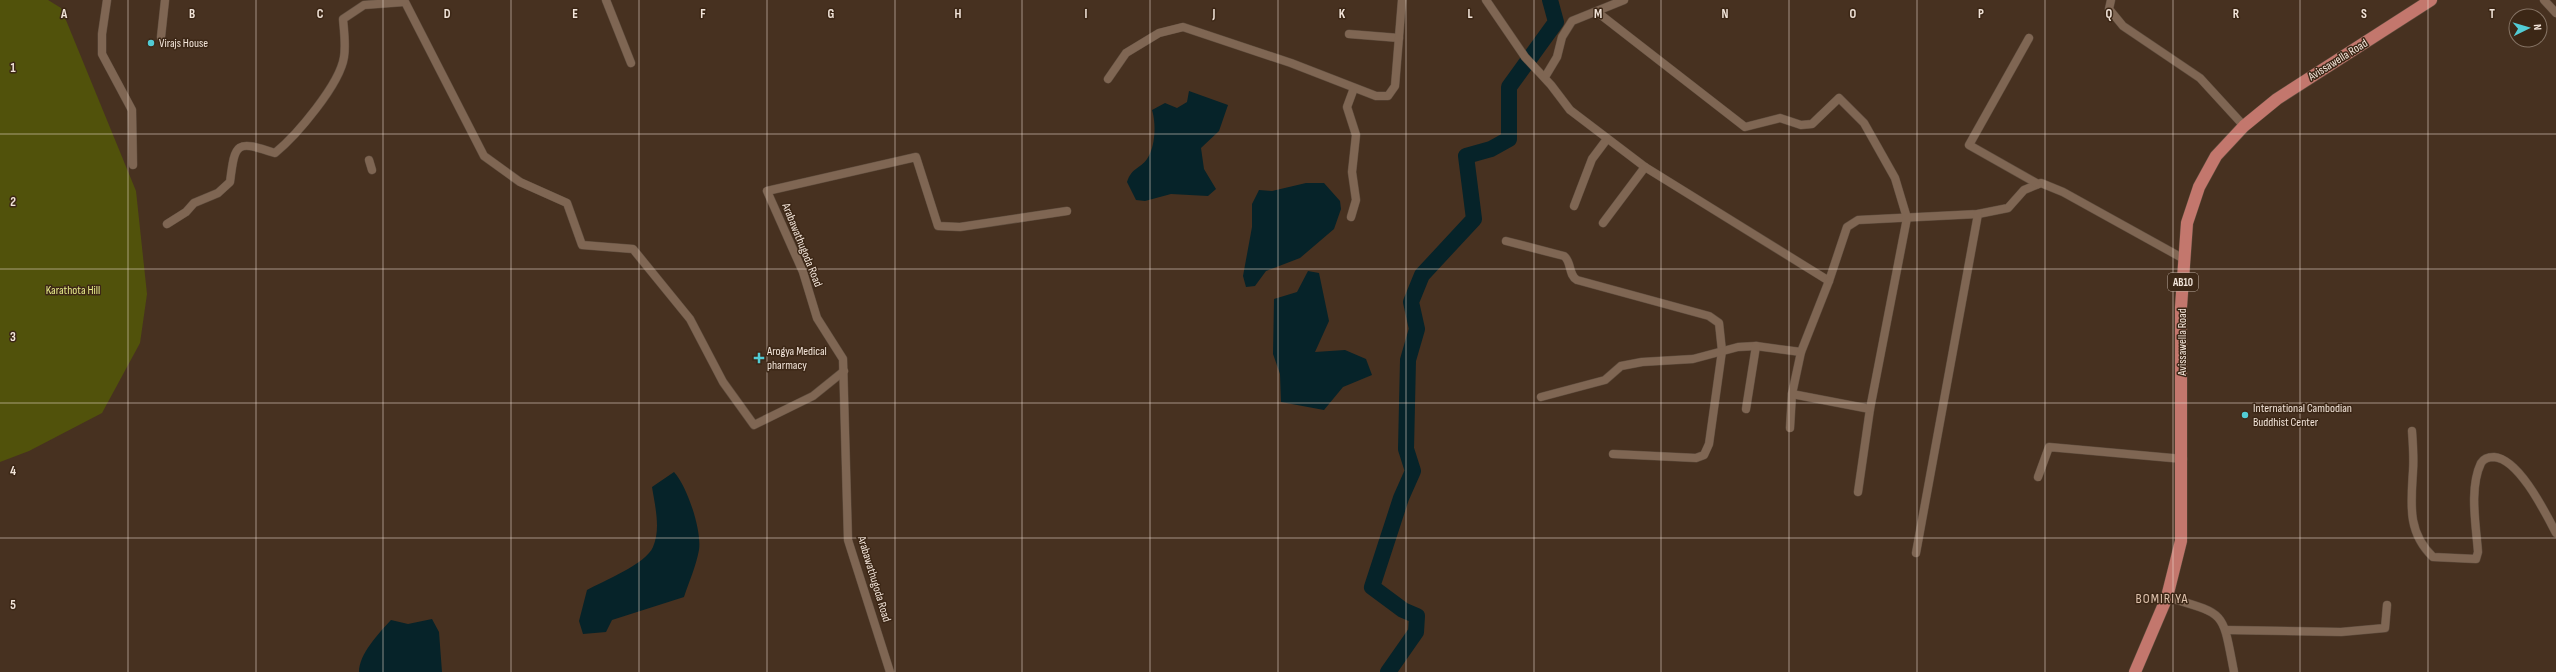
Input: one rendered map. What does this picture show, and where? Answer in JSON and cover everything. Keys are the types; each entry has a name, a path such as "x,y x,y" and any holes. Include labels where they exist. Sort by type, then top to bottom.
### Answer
{"main road":[{"name":"Avissawella Road","path":"2135,672 2167,597 2181,541 2183,459 2181,307 2187,223 2199,187 2216,156 2244,126 2277,99 2431,0"}],"street":[{"path":"107,0 102,34 102,54 132,110 133,165"},
{"path":"161,37 165,0"},
{"path":"606,0 631,63"},
{"path":"1108,79 1126,53 1159,33 1183,27 1291,63 1354,88 1381,97 1388,96 1395,86 1402,0"},
{"path":"1486,0 1525,56 1545,78 1570,110 1645,168 1829,281"},
{"path":"1545,78 1557,57 1562,37 1572,21 1624,0"},
{"path":"2111,0 2109,9 2123,26 2200,78 2244,126"},
{"path":"2544,0 2556,13"},
{"path":"166,224 186,212 194,203 218,192 230,182 233,154 239,147 249,144 275,153 288,142 336,81 344,57 344,19 364,5 404,1 484,156 520,182 567,203 582,245 633,249 690,320 722,382 754,425 813,396 844,371"},
{"path":"1597,12 1745,128 1780,118 1801,125 1812,124 1839,98 1864,123 1895,178 1907,218 1870,409 1858,492"},
{"path":"1349,34 1399,38"},
{"path":"2029,38 1969,145 2038,184"},
{"path":"1351,217 1356,200 1352,172 1356,135 1347,107 1354,88"},
{"path":"1574,206 1592,159 1607,139"},
{"name":"Arabawathugoda Road","path":"890,672 848,540 843,359 816,318 803,272 768,191 916,157 938,226 960,227 1066,211"},
{"path":"368,160 372,170"},
{"path":"1603,223 1645,168"},
{"path":"1790,428 1792,394 1801,352 1829,281 1847,227 1858,220 1978,214 2008,208 2024,190 2041,183 2063,192 2184,259"},
{"path":"1916,553 1978,214"},
{"path":"1506,241 1564,256 1567,259 1573,277 1577,280 1657,301 1714,319 1719,323 1722,351 1709,444 1704,455 1696,458 1613,454"},
{"path":"1541,397 1605,380 1621,366 1642,362 1692,359 1738,347 1756,346 1801,352"},
{"path":"1746,409 1756,346"},
{"path":"1792,394 1870,409"},
{"path":"2412,431 2410,496 2414,527 2422,546 2433,557 2476,559 2478,552 2477,476 2482,462 2488,457 2501,458 2512,466 2527,484 2556,533"},
{"path":"2038,477 2049,447 2183,459"},
{"path":"2167,597 2212,611 2222,621 2226,630 2234,672"},
{"path":"2226,630 2341,632 2385,628 2387,605"}],"green space":[{"name":"Karathota Hill","path":"0,0 48,0 61,8 136,191 147,294 140,343 102,413 29,451 0,462"}],"water":[{"path":"1189,91 1228,105 1219,131 1201,148 1204,169 1216,189 1208,196 1171,194 1145,201 1136,200 1127,182 1131,173 1147,159 1150,154 1154,141 1155,128 1152,110 1165,103 1177,108 1187,102"},
{"path":"1306,183 1324,183 1340,201 1341,209 1334,229 1300,258 1266,271 1255,286 1246,287 1243,276 1252,227 1252,204 1259,190 1272,191"},
{"path":"1308,271 1319,273 1329,321 1315,352 1345,350 1366,359 1372,375 1343,387 1324,410 1281,402 1280,374 1273,354 1274,299 1297,292"},
{"path":"674,472 684,487 696,520 699,541 699,550 696,562 684,597 612,620 606,632 583,634 579,621 587,590 633,566 642,560 653,547 657,533 657,525 652,487"},
{"path":"432,619 439,632 442,672 359,672 362,658 366,651 391,620 408,624"}],"waterway":[{"path":"1388,672 1416,632 1417,616 1403,610 1372,587 1401,498 1413,471 1406,449 1408,360 1417,329 1411,302 1422,275 1474,219 1466,156 1491,149 1509,139 1509,87 1556,22 1550,0"}],"place":[{"name":"Virajs House","path":"151,43"},
{"name":"Arogya Medical pharmacy","path":"759,358"},
{"name":"International Cambodian Buddhist Center","path":"2245,415"}],"district":[{"name":"BOMIRIYA","path":"2162,598"}]}
